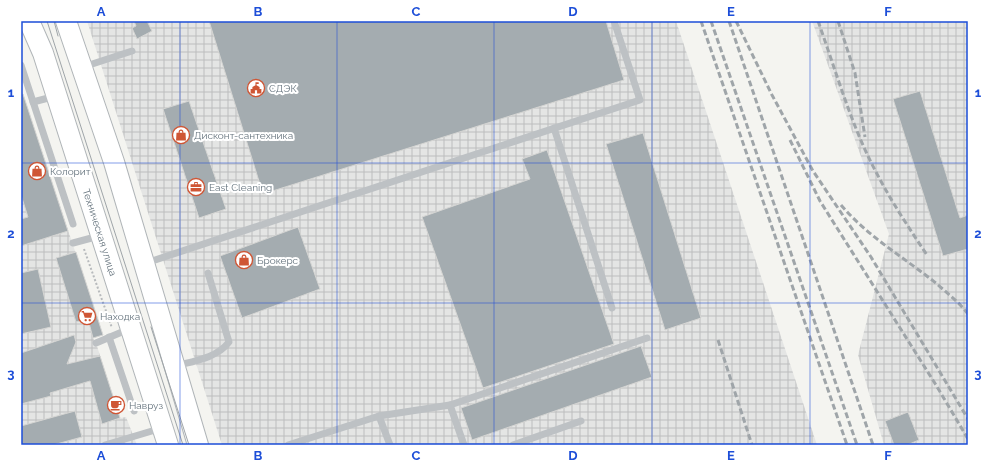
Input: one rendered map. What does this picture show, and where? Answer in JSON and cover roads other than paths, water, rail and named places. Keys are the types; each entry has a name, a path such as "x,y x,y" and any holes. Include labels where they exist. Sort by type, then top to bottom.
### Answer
{"main road":[{"name":"Техническая улица","path":"29,21 42,53 165,437"},
{"path":"66,21 114,162 198,445"}],"lane":[{"path":"144,264 640,100 614,21"},
{"path":"82,68 132,51"},
{"path":"21,65 73,224"},
{"path":"33,102 56,96"},
{"path":"554,128 612,308"},
{"path":"72,243 101,235"},
{"path":"174,367 216,354 229,342 208,273"},
{"path":"96,343 130,329"},
{"path":"110,337 134,411"},
{"path":"288,445 379,416 450,405 647,338"},
{"path":"450,405 464,445"},
{"path":"379,416 390,445"},
{"path":"514,445 581,421"},
{"path":"105,445 165,437"}],"tram line":[{"path":"47,21 183,445"},
{"path":"54,21 58,36"},
{"path":"151,327 189,445"}],"railway":[{"path":"701,21 847,445"},
{"path":"711,21 857,445"},
{"path":"729,21 873,445"},
{"path":"736,21 772,95 813,171 871,257 968,419"},
{"path":"818,21 844,98 867,154 894,204 927,255"},
{"path":"838,21 855,73 865,137"},
{"path":"790,140 820,201 936,385 968,439"},
{"path":"841,205 852,217 887,247 937,284 968,314"},
{"path":"718,340 752,445"}],"place":[{"name":"СДЭК","path":"256,88"},
{"name":"Дисконт-сантехника","path":"181,135"},
{"name":"Колорит","path":"37,171"},
{"name":"East Cleaning","path":"196,187"},
{"name":"Брокерс","path":"244,260"},
{"name":"Находка","path":"87,316"},
{"name":"Навруз","path":"116,405"}]}
